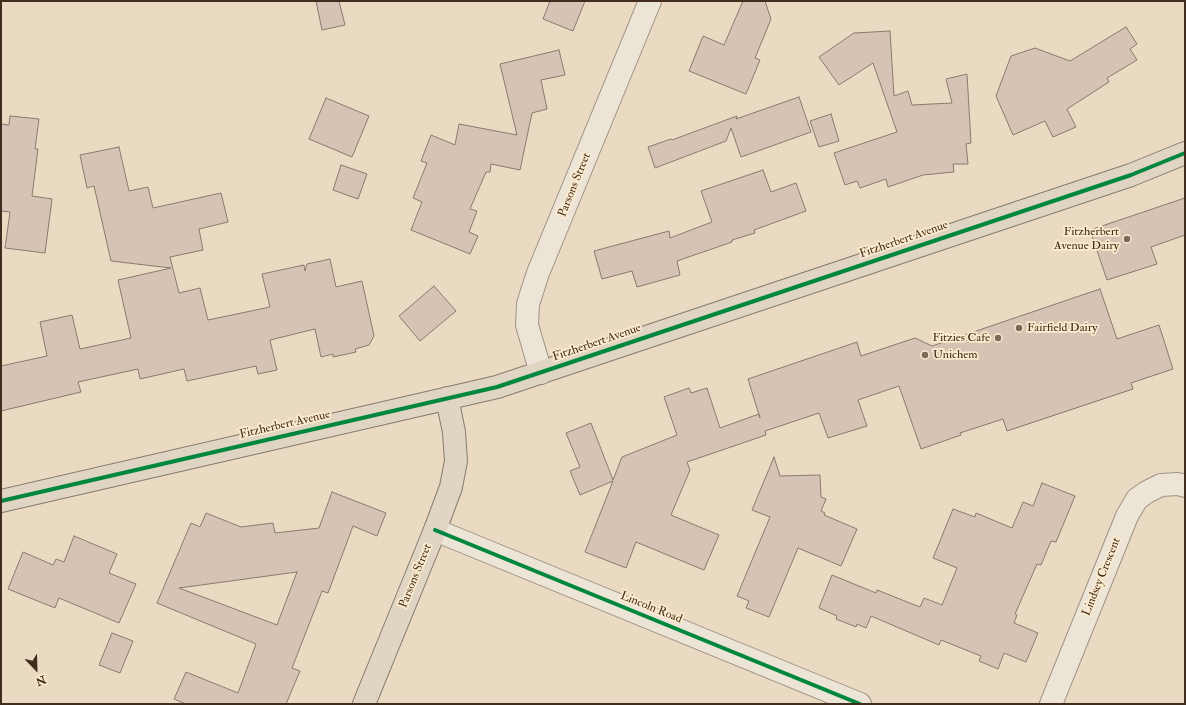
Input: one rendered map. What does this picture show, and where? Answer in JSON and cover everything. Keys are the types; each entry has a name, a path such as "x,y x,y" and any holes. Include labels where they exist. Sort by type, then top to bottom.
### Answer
{"main road":[{"name":"Fitzherbert Avenue","path":"1,501 447,398 497,388 1130,175 1185,153"},
{"name":"Parsons Street","path":"364,704 435,530 450,486 456,461 454,432 447,398"}],"street":[{"name":"Parsons Street","path":"541,372 527,324 528,304 538,273 650,1"},
{"name":"Lindsey Crescent","path":"1051,704 1127,516 1137,500 1147,492 1162,485 1178,484 1185,486"},
{"name":"Lincoln Road","path":"435,530 860,704"}],"building":[{"path":"316,1 339,1 345,25 322,30"},
{"path":"550,1 585,1 573,31 543,19"},
{"path":"743,1 765,1 771,19 755,58 760,60 746,94 689,71 703,36 724,45"},
{"path":"1126,27 1137,44 1130,49 1137,60 1107,78 1109,82 1067,109 1076,127 1053,137 1045,121 1013,135 996,96 1011,56 1035,48 1070,61"},
{"path":"890,31 894,96 908,91 912,105 952,103 946,79 967,74 971,143 966,144 968,164 953,164 954,172 923,175 888,187 886,179 860,188 857,181 845,185 834,153 897,132 873,63 839,85 819,57 854,33"},
{"path":"559,50 565,75 541,80 547,109 532,113 520,170 491,164 490,172 486,172 470,209 477,211 469,232 478,236 470,254 411,230 422,202 413,198 427,163 421,161 431,135 455,145 459,124 517,135 500,64"},
{"path":"799,97 811,132 741,157 731,128 726,141 655,168 648,147 671,139 672,140 737,116 736,119"},
{"path":"326,98 369,116 352,157 309,139"},
{"path":"831,114 839,141 819,147 810,121"},
{"path":"10,116 39,119 35,149 38,149 32,196 52,199 45,253 5,248 10,212 1,211 1,124 9,125"},
{"path":"119,147 129,191 148,187 153,208 221,193 228,222 199,229 203,250 170,257 179,293 200,288 208,320 270,307 262,274 304,265 305,271 307,264 330,259 336,287 362,281 374,336 369,345 355,349 356,352 333,357 333,354 321,357 315,329 270,340 277,370 258,374 256,366 187,381 184,369 140,379 138,369 78,382 81,392 1,411 1,366 47,356 40,322 72,315 80,349 131,338 118,280 171,268 111,261 94,186 87,188 80,155"},
{"path":"341,165 367,174 358,199 333,190"},
{"path":"763,170 771,192 796,183 806,211 754,230 755,233 732,240 732,242 677,261 680,275 637,287 632,271 602,279 594,251 669,231 670,238 712,222 701,191"},
{"path":"1185,198 1185,235 1151,247 1157,264 1107,280 1090,230"},
{"path":"434,286 456,311 420,341 399,316"},
{"path":"1100,289 1117,339 1159,325 1173,369 1131,383 1133,389 1007,431 1003,419 960,433 961,435 921,449 899,386 858,400 867,426 828,438 819,413 765,431 766,435 687,462 690,470 671,515 719,535 704,570 636,542 626,568 585,552 613,481 580,495 570,471 580,467 566,433 591,423 613,480 622,457 677,435 664,397 689,388 691,393 707,388 720,428 759,414 748,379 857,342 861,356 915,338 932,346"},
{"path":"774,457 780,476 820,475 821,497 826,499 821,511 825,513 824,515 857,529 841,566 798,548 769,617 746,608 749,601 737,596 770,517 752,510"},
{"path":"1042,483 1075,496 1056,542 1051,541 1041,565 1037,564 1015,614 1017,615 1014,623 1038,633 1026,662 1004,653 998,669 979,661 981,656 941,640 939,645 871,616 866,628 857,624 856,627 836,619 837,616 819,608 832,575 876,593 877,590 920,607 924,598 942,605 957,568 933,558 953,509 975,517 976,513 1012,528 1023,502 1033,506"},
{"path":"332,492 386,513 377,536 353,526 328,593 322,591 292,668 300,671 286,704 186,704 174,699 186,672 238,693 256,644 157,603 191,523 200,527 206,513 241,527 273,523 275,533 319,528","holes":["297,572 277,625 179,588"]},
{"path":"74,536 117,554 109,573 136,584 119,623 59,598 55,608 8,589 23,552 53,565 56,559 64,562"},
{"path":"112,633 133,641 120,673 99,665"}],"cycle path":[{"path":"1,501 497,387 1131,175 1185,153"},
{"path":"435,530 860,704"}],"place":[{"name":"Fitzherbert Avenue Dairy","path":"1127,239"},
{"name":"Fairfield Dairy","path":"1019,328"},
{"name":"Fitzies Cafe","path":"998,338"},
{"name":"Unichem","path":"925,355"}]}
